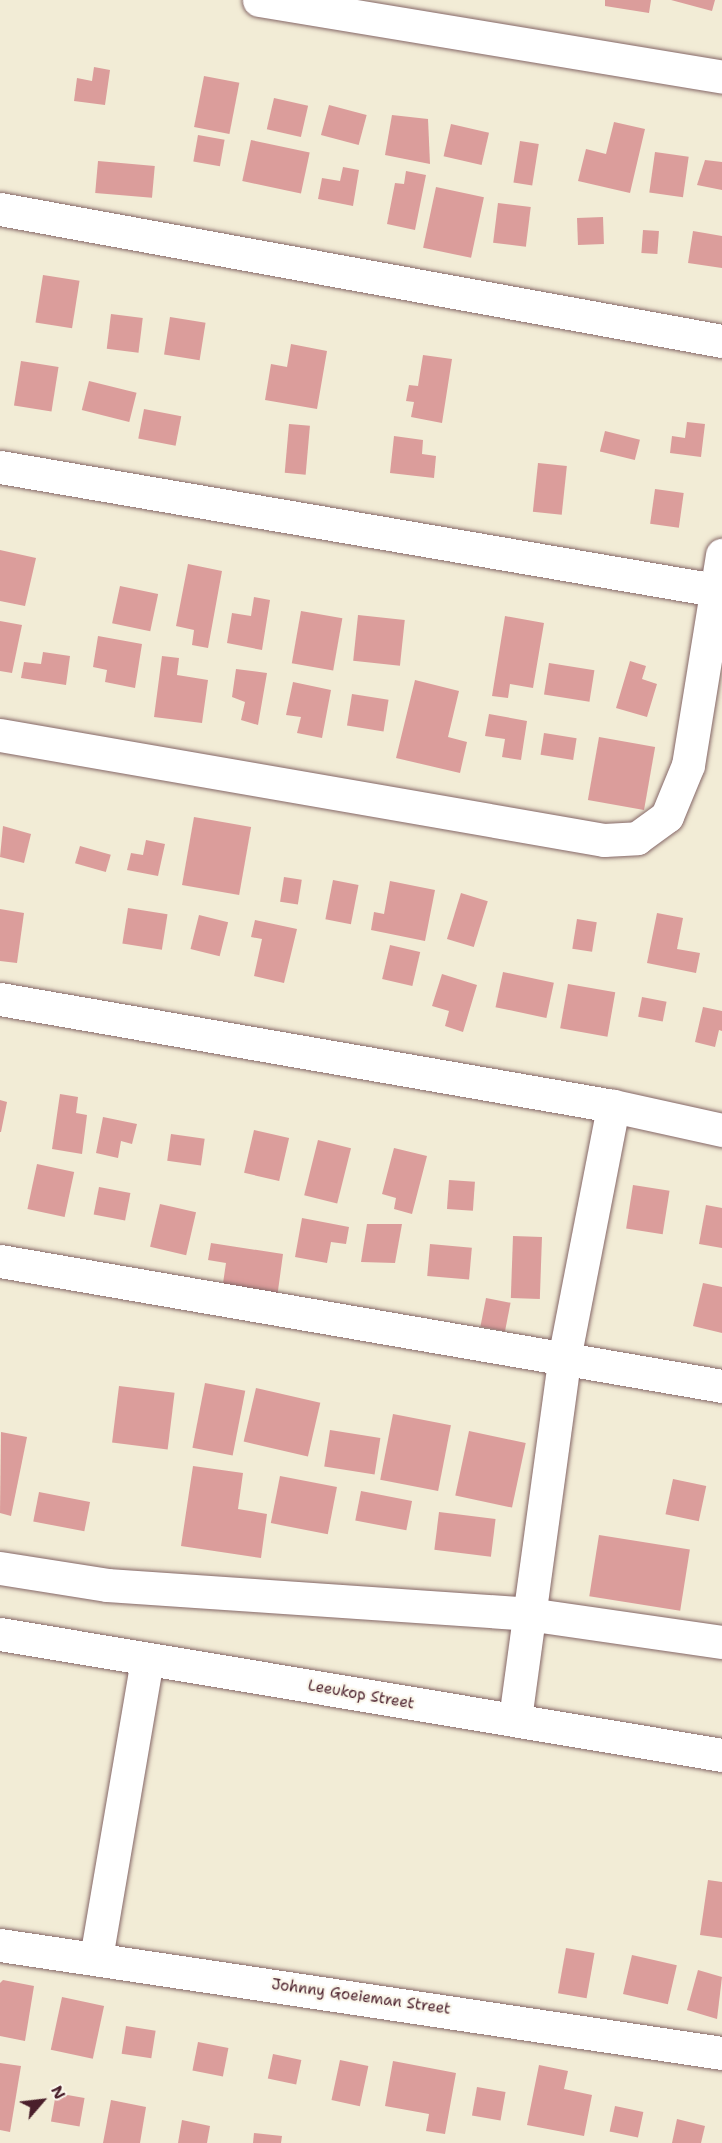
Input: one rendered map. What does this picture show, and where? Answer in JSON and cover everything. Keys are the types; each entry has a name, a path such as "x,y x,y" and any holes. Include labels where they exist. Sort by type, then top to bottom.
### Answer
{"street":[{"path":"259,0 722,77"},
{"path":"0,209 722,341"},
{"path":"0,467 715,590"},
{"path":"0,735 604,840 630,840 660,824 682,782 722,555"},
{"path":"0,999 613,1106 722,1130"},
{"path":"516,1719 528,1614 564,1359 613,1106"},
{"path":"0,1261 722,1386"},
{"path":"0,1568 107,1585 528,1614 722,1642"},
{"name":"Leeukop Street","path":"0,1634 722,1755"},
{"path":"96,1958 147,1660"},
{"name":"Johnny Goeieman Street","path":"0,1945 722,2053"}],"building":[{"path":"605,0 651,0 649,13 605,6"},
{"path":"671,0 715,0 712,11"},
{"path":"94,67 110,70 105,105 74,101 77,78 92,81"},
{"path":"204,76 239,83 229,134 194,127"},
{"path":"274,98 308,106 301,137 267,129"},
{"path":"329,105 367,115 359,145 321,135"},
{"path":"392,115 428,119 430,164 385,155"},
{"path":"614,122 645,129 630,193 578,181 586,149 606,154"},
{"path":"451,124 489,133 482,165 444,156"},
{"path":"198,135 225,140 220,166 193,162"},
{"path":"251,140 310,152 301,194 242,181"},
{"path":"520,141 539,144 532,185 513,182"},
{"path":"655,152 689,157 683,197 649,193"},
{"path":"705,160 722,162 722,190 697,185"},
{"path":"98,161 155,166 152,198 95,193"},
{"path":"343,167 359,170 353,206 318,199 322,178 340,181"},
{"path":"406,171 426,175 415,230 387,224 395,183 404,184"},
{"path":"436,187 484,197 471,258 423,248"},
{"path":"498,203 531,207 526,247 493,243"},
{"path":"603,217 604,244 578,245 577,218"},
{"path":"643,230 659,231 657,254 641,253"},
{"path":"693,231 722,236 722,268 688,263"},
{"path":"43,275 80,281 72,328 35,322"},
{"path":"111,314 143,318 138,353 107,349"},
{"path":"170,317 206,323 200,360 164,355"},
{"path":"291,344 327,351 317,409 265,400 271,364 287,367"},
{"path":"423,355 452,359 442,423 411,417 414,402 406,401 409,385 418,386"},
{"path":"21,361 59,367 51,411 14,405"},
{"path":"89,381 137,393 129,422 82,410"},
{"path":"144,409 181,416 176,446 138,438"},
{"path":"687,422 705,424 701,457 670,453 672,436 685,438"},
{"path":"289,424 310,426 306,475 285,473"},
{"path":"605,431 640,440 635,460 600,451"},
{"path":"394,436 423,440 422,454 436,456 434,478 390,473"},
{"path":"538,463 567,466 562,515 533,512"},
{"path":"655,489 684,493 679,528 650,524"},
{"path":"0,550 36,558 25,606 0,601"},
{"path":"188,564 222,571 208,648 192,645 194,630 176,626"},
{"path":"120,586 158,594 150,631 112,623"},
{"path":"254,597 270,600 262,650 227,643 232,613 251,616"},
{"path":"301,611 342,618 333,670 292,663"},
{"path":"358,615 405,620 400,666 353,661"},
{"path":"505,616 544,623 533,688 510,684 508,698 492,696"},
{"path":"0,621 22,625 12,673 0,671"},
{"path":"98,636 142,644 135,688 105,682 107,670 93,667"},
{"path":"43,652 70,656 66,685 21,678 24,662 41,664"},
{"path":"162,656 179,658 177,675 208,680 202,723 154,717"},
{"path":"630,661 646,666 642,679 657,684 647,717 616,708"},
{"path":"549,663 594,670 589,702 544,695"},
{"path":"236,669 267,673 258,725 241,720 245,702 232,697"},
{"path":"415,680 459,691 448,737 467,742 460,773 396,758"},
{"path":"293,682 331,690 322,738 297,733 301,717 286,715"},
{"path":"352,694 389,700 384,731 347,726"},
{"path":"489,714 527,721 521,760 502,757 505,739 485,736"},
{"path":"544,733 577,738 573,760 541,755"},
{"path":"599,737 655,747 644,810 588,800"},
{"path":"194,817 251,827 239,895 182,885"},
{"path":"3,826 31,834 24,863 0,857"},
{"path":"146,840 165,844 158,876 127,870 131,853 143,855"},
{"path":"80,846 111,855 106,872 75,863"},
{"path":"284,877 302,880 298,905 280,902"},
{"path":"333,880 359,885 351,924 325,919"},
{"path":"390,881 435,890 425,941 371,930 374,912 384,914"},
{"path":"461,893 488,901 474,947 447,939"},
{"path":"128,908 168,914 162,950 122,944"},
{"path":"0,909 24,913 17,963 0,961"},
{"path":"657,913 683,918 677,949 700,953 696,973 647,963"},
{"path":"199,915 228,922 220,956 191,949"},
{"path":"577,919 597,922 592,952 572,949"},
{"path":"255,920 297,929 284,983 254,976 262,939 251,937"},
{"path":"390,945 420,952 412,986 382,979"},
{"path":"503,972 554,983 546,1018 496,1007"},
{"path":"442,974 477,985 463,1032 445,1026 449,1011 432,1006"},
{"path":"568,984 615,992 607,1037 560,1028"},
{"path":"642,997 667,1002 663,1021 638,1017"},
{"path":"703,1007 722,1011 722,1031 719,1030 715,1047 695,1042"},
{"path":"60,1094 78,1097 76,1113 87,1115 82,1154 52,1149"},
{"path":"0,1100 7,1102 1,1132 0,1132"},
{"path":"103,1117 137,1124 132,1144 121,1141 118,1158 96,1153"},
{"path":"254,1130 289,1138 279,1181 244,1173"},
{"path":"171,1134 205,1139 201,1165 167,1161"},
{"path":"318,1140 351,1148 337,1204 304,1195"},
{"path":"394,1148 427,1156 412,1214 394,1209 396,1198 382,1194"},
{"path":"37,1164 74,1172 65,1217 27,1209"},
{"path":"449,1180 475,1182 473,1211 447,1209"},
{"path":"633,1185 670,1191 663,1234 626,1228"},
{"path":"99,1187 130,1193 125,1221 94,1214"},
{"path":"160,1204 196,1212 186,1255 150,1247"},
{"path":"706,1205 722,1208 722,1248 699,1244"},
{"path":"302,1218 349,1227 346,1244 331,1242 327,1263 295,1257"},
{"path":"367,1224 402,1224 395,1263 361,1262"},
{"path":"513,1236 542,1237 540,1299 511,1298"},
{"path":"211,1243 283,1254 277,1298 222,1290 226,1263 208,1260"},
{"path":"430,1244 472,1248 469,1280 427,1276"},
{"path":"703,1283 722,1287 722,1333 693,1326"},
{"path":"486,1298 511,1303 505,1331 480,1326"},
{"path":"205,1383 245,1391 233,1456 192,1448"},
{"path":"119,1386 175,1393 168,1449 112,1443"},
{"path":"256,1388 320,1403 308,1456 244,1442"},
{"path":"393,1414 451,1425 438,1491 380,1480"},
{"path":"330,1430 380,1438 375,1475 324,1467"},
{"path":"469,1431 526,1443 512,1508 455,1496"},
{"path":"1,1432 27,1437 11,1516 0,1513"},
{"path":"193,1466 243,1473 238,1509 267,1514 261,1558 181,1546"},
{"path":"280,1476 337,1487 328,1534 271,1523"},
{"path":"673,1479 706,1486 699,1521 666,1514"},
{"path":"361,1491 412,1501 406,1530 355,1520"},
{"path":"39,1492 90,1502 84,1531 33,1521"},
{"path":"439,1512 496,1519 491,1557 434,1550"},
{"path":"599,1535 690,1549 680,1611 589,1596"},
{"path":"708,1880 722,1882 722,1938 700,1935"},
{"path":"566,1948 595,1953 587,1998 558,1993"},
{"path":"632,1955 677,1965 668,2004 623,1994"},
{"path":"698,1970 722,1977 717,2019 687,2010"},
{"path":"3,1980 34,1986 25,2041 0,2036 0,1983"},
{"path":"62,1997 104,2006 93,2059 51,2050"},
{"path":"126,2026 156,2031 151,2058 122,2054"},
{"path":"198,2042 228,2048 223,2076 192,2070"},
{"path":"273,2054 301,2060 296,2084 268,2078"},
{"path":"340,2060 368,2066 360,2106 331,2100"},
{"path":"393,2061 456,2073 445,2134 426,2131 429,2114 385,2106"},
{"path":"0,2063 21,2066 10,2132 0,2130"},
{"path":"539,2065 568,2071 564,2089 592,2095 584,2136 527,2125"},
{"path":"477,2087 506,2092 501,2121 472,2116"},
{"path":"56,2093 85,2098 80,2127 51,2122"},
{"path":"111,2100 146,2107 140,2143 103,2143"},
{"path":"615,2106 643,2112 638,2137 610,2131"},
{"path":"677,2119 705,2126 701,2143 672,2143"},
{"path":"182,2120 210,2126 207,2143 178,2143"},
{"path":"254,2133 282,2136 281,2143 253,2143"}]}
